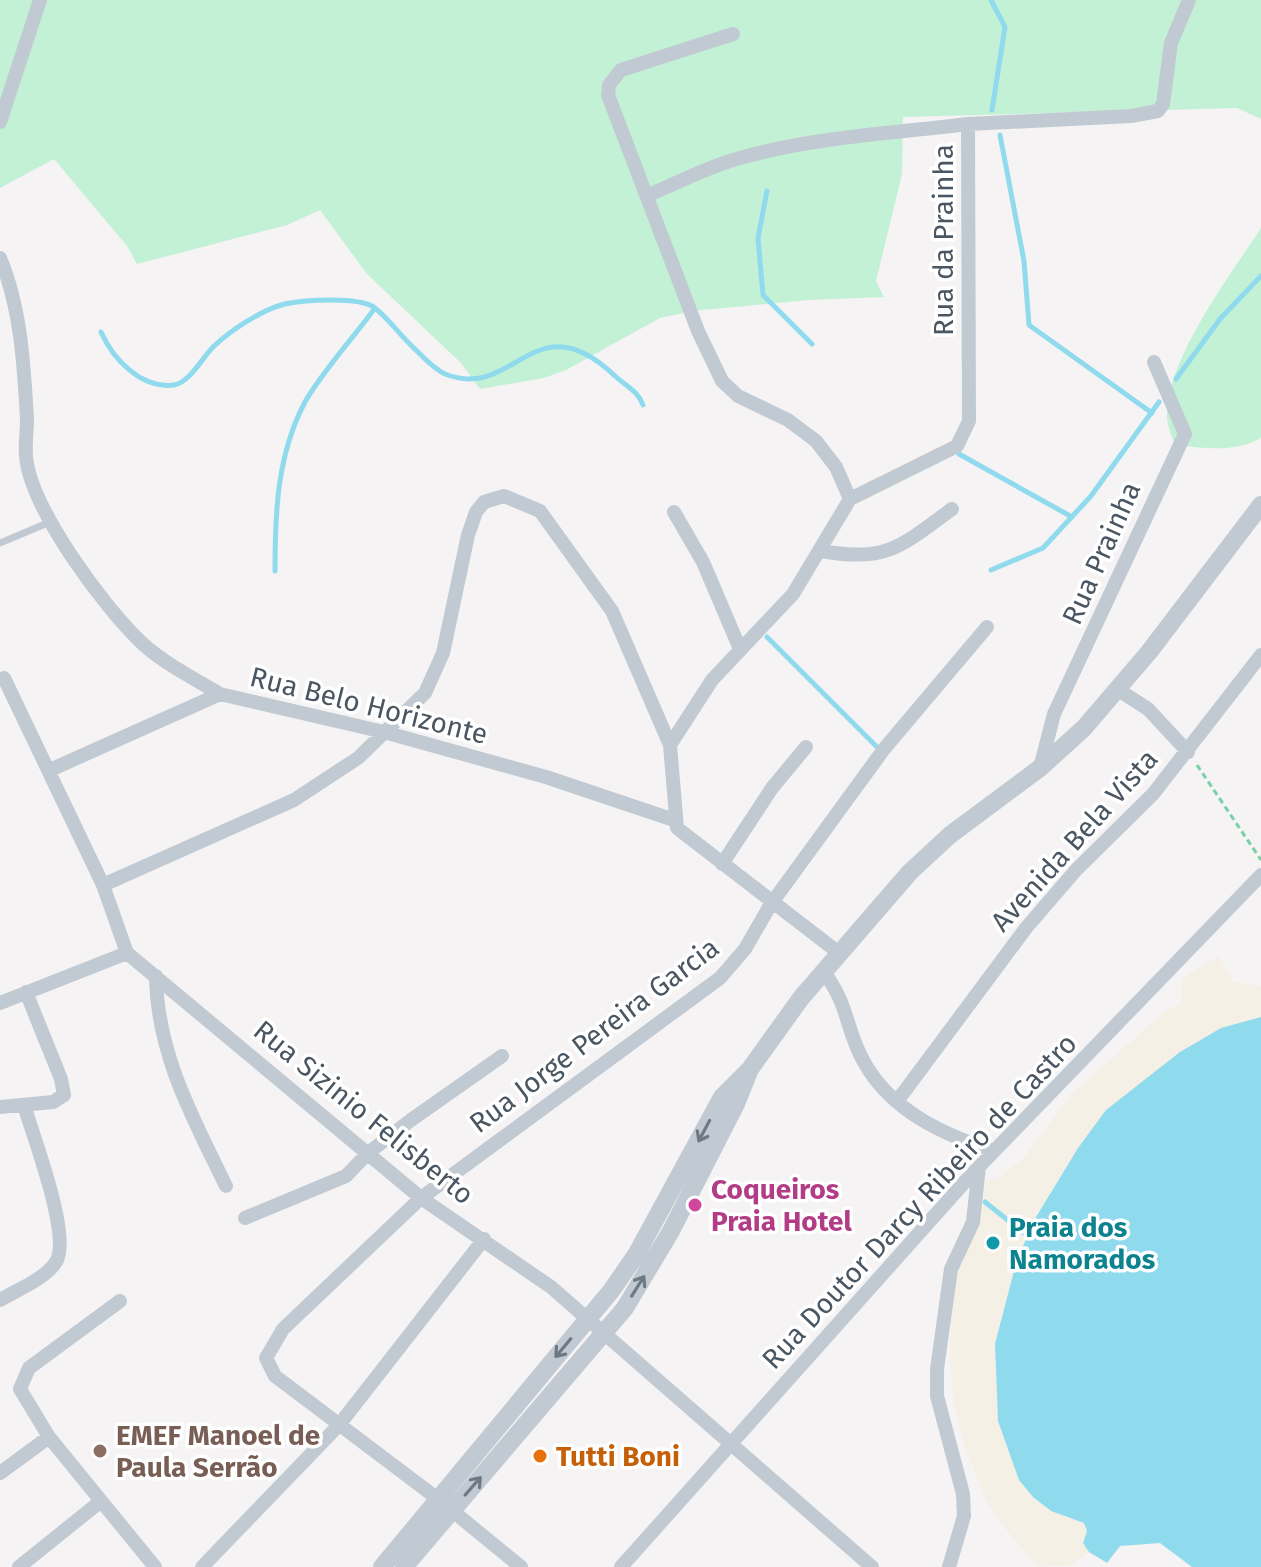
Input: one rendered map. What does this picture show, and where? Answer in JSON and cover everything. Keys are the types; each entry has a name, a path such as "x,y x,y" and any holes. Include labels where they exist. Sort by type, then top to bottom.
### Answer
{"street":[{"path":"0,122 40,0"},
{"name":"Rua da Prainha","path":"850,499 957,446 969,421 968,124 1131,116 1158,111 1163,104 1171,43 1189,0"},
{"path":"670,745 712,680 793,594 850,499 836,467 816,441 788,420 738,396 722,381 698,331 649,195 608,95 609,85 621,70 733,34"},
{"path":"649,195 708,168 747,156 803,145 968,124"},
{"path":"0,258 9,280 20,339 26,456 31,481 50,522 121,622 146,647 220,694"},
{"name":"Rua Prainha","path":"1040,768 1054,714 1185,434 1154,362"},
{"path":"103,885 294,800 358,758 425,693 443,653 468,535 484,502 504,496 520,500 540,511 612,611 670,745 674,820 682,834 839,953"},
{"path":"404,1567 445,1505 636,1255 722,1097 750,1069 823,971 910,872 950,835 1040,768 1084,728 1203,583 1261,505"},
{"path":"821,551 850,556 900,547 952,509"},
{"path":"674,512 703,562 740,649"},
{"name":"Rua Jorge Pereira Garcia","path":"339,1425 275,1376 266,1358 283,1329 421,1198 720,978 745,949 771,904 884,749 987,627"},
{"name":"Avenida Bela Vista","path":"898,1100 1026,928 1076,870 1153,794 1261,655"},
{"path":"0,1003 127,953 103,885 4,678"},
{"path":"1117,689 1148,709 1188,752"},
{"name":"Rua Belo Horizonte","path":"50,770 220,694 384,732 546,777 674,820"},
{"path":"722,864 772,788 806,747"},
{"name":"Rua Doutor Darcy Ribeiro de Castro","path":"621,1567 979,1166 1261,875"},
{"name":"Rua Sizinio Felisberto","path":"127,953 421,1198 484,1239 588,1319 660,1385 731,1443 801,1509 872,1567"},
{"path":"823,971 843,1001 864,1063 898,1100 937,1131 994,1151"},
{"path":"156,976 157,1012 180,1093 226,1186"},
{"path":"0,1107 59,1100 64,1090 26,992"},
{"path":"245,1218 346,1176 368,1153 502,1056"},
{"path":"382,1567 445,1505 605,1334 671,1231 736,1104 750,1069"},
{"path":"0,1300 53,1266 61,1251 53,1208 24,1105"},
{"path":"949,1567 964,1516 963,1494 937,1396 937,1369 951,1269 973,1222 979,1166"},
{"path":"202,1567 339,1425 484,1239"},
{"path":"120,1301 29,1368 20,1383 23,1399 49,1437 155,1567"},
{"path":"339,1425 521,1567"},
{"path":"0,1473 49,1437"},
{"path":"19,1567 101,1501"}],"lane":[{"path":"0,543 50,522"}],"path":[{"path":"1188,752 1261,860"}],"green space":[{"path":"0,0 1261,0 1261,119 1237,108 903,117 902,174 876,281 884,297 809,300 692,311 660,318 566,370 544,378 480,389 461,363 367,274 320,210 287,225 137,264 127,246 54,159 0,188"},
{"path":"1261,228 1261,438 1230,448 1175,445 1167,415 1177,369 1202,318"}],"sand":[{"name":"Praia dos Namorados","path":"1219,956 1233,982 1261,986 1261,1017 1221,1028 1180,1052 1106,1110 1078,1148 1033,1222 1016,1263 995,1344 998,1421 1019,1479 1033,1497 1051,1511 1084,1523 1087,1531 1083,1543 1089,1552 1072,1565 1038,1567 1002,1525 986,1500 960,1430 953,1395 951,1327 970,1188 1000,1177 1024,1157 1071,1095 1157,1018 1182,1002 1181,979"}],"water":[{"path":"1261,1017 1261,1567 1192,1567 1160,1543 1120,1546 1107,1563 1089,1552 1083,1543 1087,1531 1084,1523 1051,1511 1033,1497 1019,1480 998,1421 995,1344 1016,1263 1033,1222 1078,1148 1106,1110 1180,1052 1221,1028"}],"waterway":[{"path":"991,0 1005,27 992,110"},
{"path":"1000,135 1024,261 1029,325 1152,413"},
{"path":"767,191 758,238 763,295 812,344"},
{"path":"1176,379 1220,319 1261,276"},
{"path":"101,332 113,352 130,370 150,382 174,385 190,375 220,341 266,311 305,301 357,302 375,308 426,360 445,374 469,379 490,375 544,349 564,347 587,355 631,389 643,405"},
{"path":"275,571 280,484 288,442 305,402 375,308"},
{"path":"991,570 1043,548 1091,496 1159,402"},
{"path":"959,454 1072,517"},
{"path":"767,637 876,746"},
{"path":"985,1202 1025,1234"}],"place":[{"name":"Coqueiros Praia Hotel","path":"695,1205"},
{"name":"Praia dos Namorados","path":"993,1243"},
{"name":"EMEF Manoel de Paula Serrão","path":"100,1451"},
{"name":"Tutti Boni","path":"540,1456"}]}
